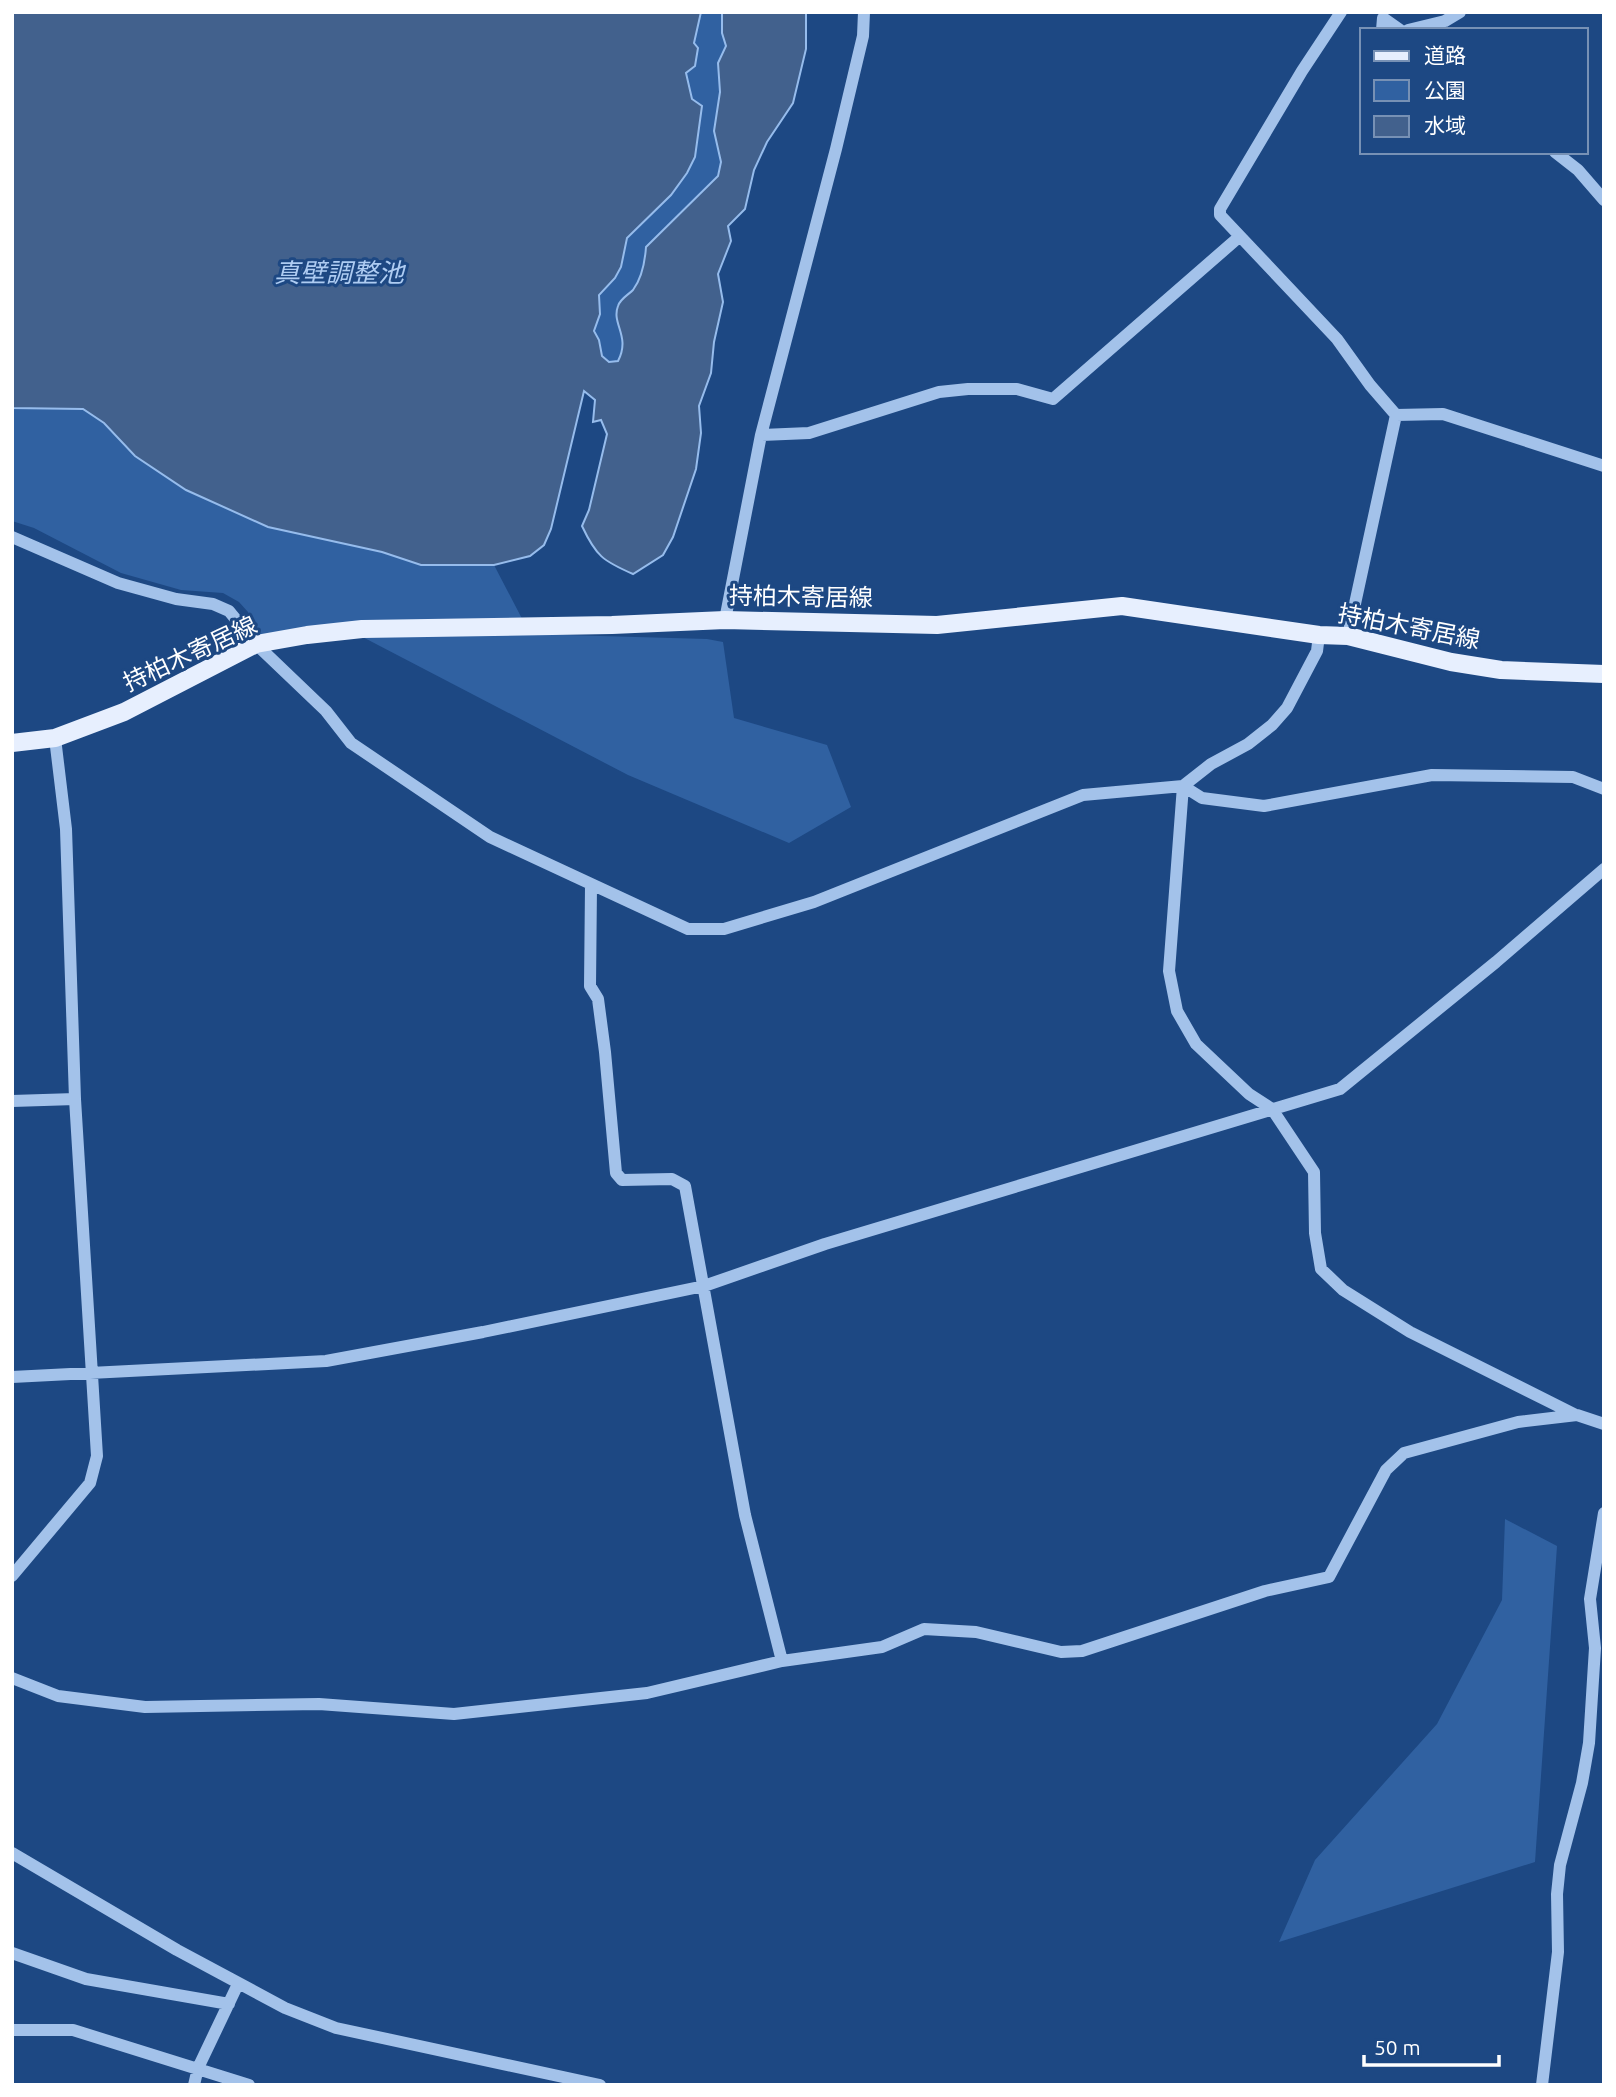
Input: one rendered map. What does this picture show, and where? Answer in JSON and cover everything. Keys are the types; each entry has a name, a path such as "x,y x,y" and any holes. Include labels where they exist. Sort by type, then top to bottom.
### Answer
{"main road":[{"name":"持柏木寄居線","path":"12,743 55,738 124,712 256,644 362,629 612,625 724,620 937,625 1122,606 1319,635 1348,636 1451,662 1500,670 1604,674"}],"street":[{"path":"724,620 761,435 863,36 863,12"},
{"path":"1341,12 1302,71 1220,209 1220,215 1338,339 1370,385 1396,415"},
{"path":"1416,28 1446,21 1460,12"},
{"path":"1558,154 1578,170 1604,200"},
{"path":"761,435 809,433 939,392 1017,389 1053,399 1239,237"},
{"path":"1396,415 1443,414 1604,466"},
{"path":"1348,636 1396,415"},
{"path":"12,537 118,583 177,599 213,604 229,611 256,644 326,711 351,743 490,837 688,929 724,929 814,902 1083,796 1120,790 1182,786 1211,764 1248,744 1272,725 1287,708 1317,651 1319,635"},
{"path":"12,1576 90,1483 97,1455 75,1099 66,829 55,738"},
{"path":"1182,786 1202,798 1264,806 1432,775 1573,777 1604,789"},
{"path":"1182,786 1169,971 1177,1011 1196,1044 1249,1094 1272,1109 1314,1171 1315,1233 1321,1269 1343,1290 1410,1332 1577,1415 1604,1424"},
{"path":"12,1377 326,1361 483,1332 704,1286 825,1244 1340,1089 1496,962 1604,869"},
{"path":"591,886 590,986 598,999 616,1173 622,1180 672,1179 685,1186 745,1515 782,1661"},
{"path":"12,1101 75,1099"},
{"path":"12,1678 58,1696 145,1707 319,1704 454,1714 648,1693 782,1661 882,1647 924,1629 976,1632 1060,1652 1082,1651 1265,1591 1329,1577 1386,1470 1404,1453 1518,1422 1577,1415"},
{"path":"1542,2085 1558,1952 1557,1894 1560,1865 1582,1783 1589,1743 1599,1650 1590,1599 1604,1513"},
{"path":"12,1853 238,1984 285,2008 336,2028 600,2085"},
{"path":"12,1953 86,1979 229,2004"},
{"path":"194,2085 198,2068 238,1984"},
{"path":"12,2030 73,2030 249,2085"}],"green space":[{"path":"701,12 722,12 722,33 726,46 718,63 720,92 714,131 721,162 717,176 646,247 639,280 618,307 621,352 618,361 609,362 602,356 595,331 599,295 621,267 627,238 671,195 695,157 697,140 686,73"},
{"path":"12,409 83,409 104,423 135,456 186,490 268,527 382,552 421,565 494,565 530,634 707,639 723,642 734,718 827,745 851,807 789,843 628,775 353,632 259,634 248,612 239,602 223,593 181,590 121,573 34,528 12,521"},
{"path":"1505,1519 1557,1546 1535,1862 1279,1942 1315,1860 1437,1724 1502,1600"}],"water":[{"name":"真壁調整池","path":"12,12 701,12 694,43 698,48 695,66 686,73 692,99 702,106 695,157 671,195 627,238 621,267 599,295 600,314 594,331 602,356 609,362 618,361 621,352 618,306 639,280 646,247 718,176 721,162 714,131 720,92 718,63 726,46 722,33 722,12 806,12 806,49 793,103 767,142 754,170 745,209 728,226 731,241 718,274 723,302 714,342 711,373 699,406 701,433 696,469 673,537 663,555 633,574 614,565 596,551 582,526 589,510 607,434 601,420 593,422 595,400 584,391 551,529 544,545 530,556 494,565 421,565 382,552 268,527 186,490 135,456 104,423 83,409 12,408"}]}
